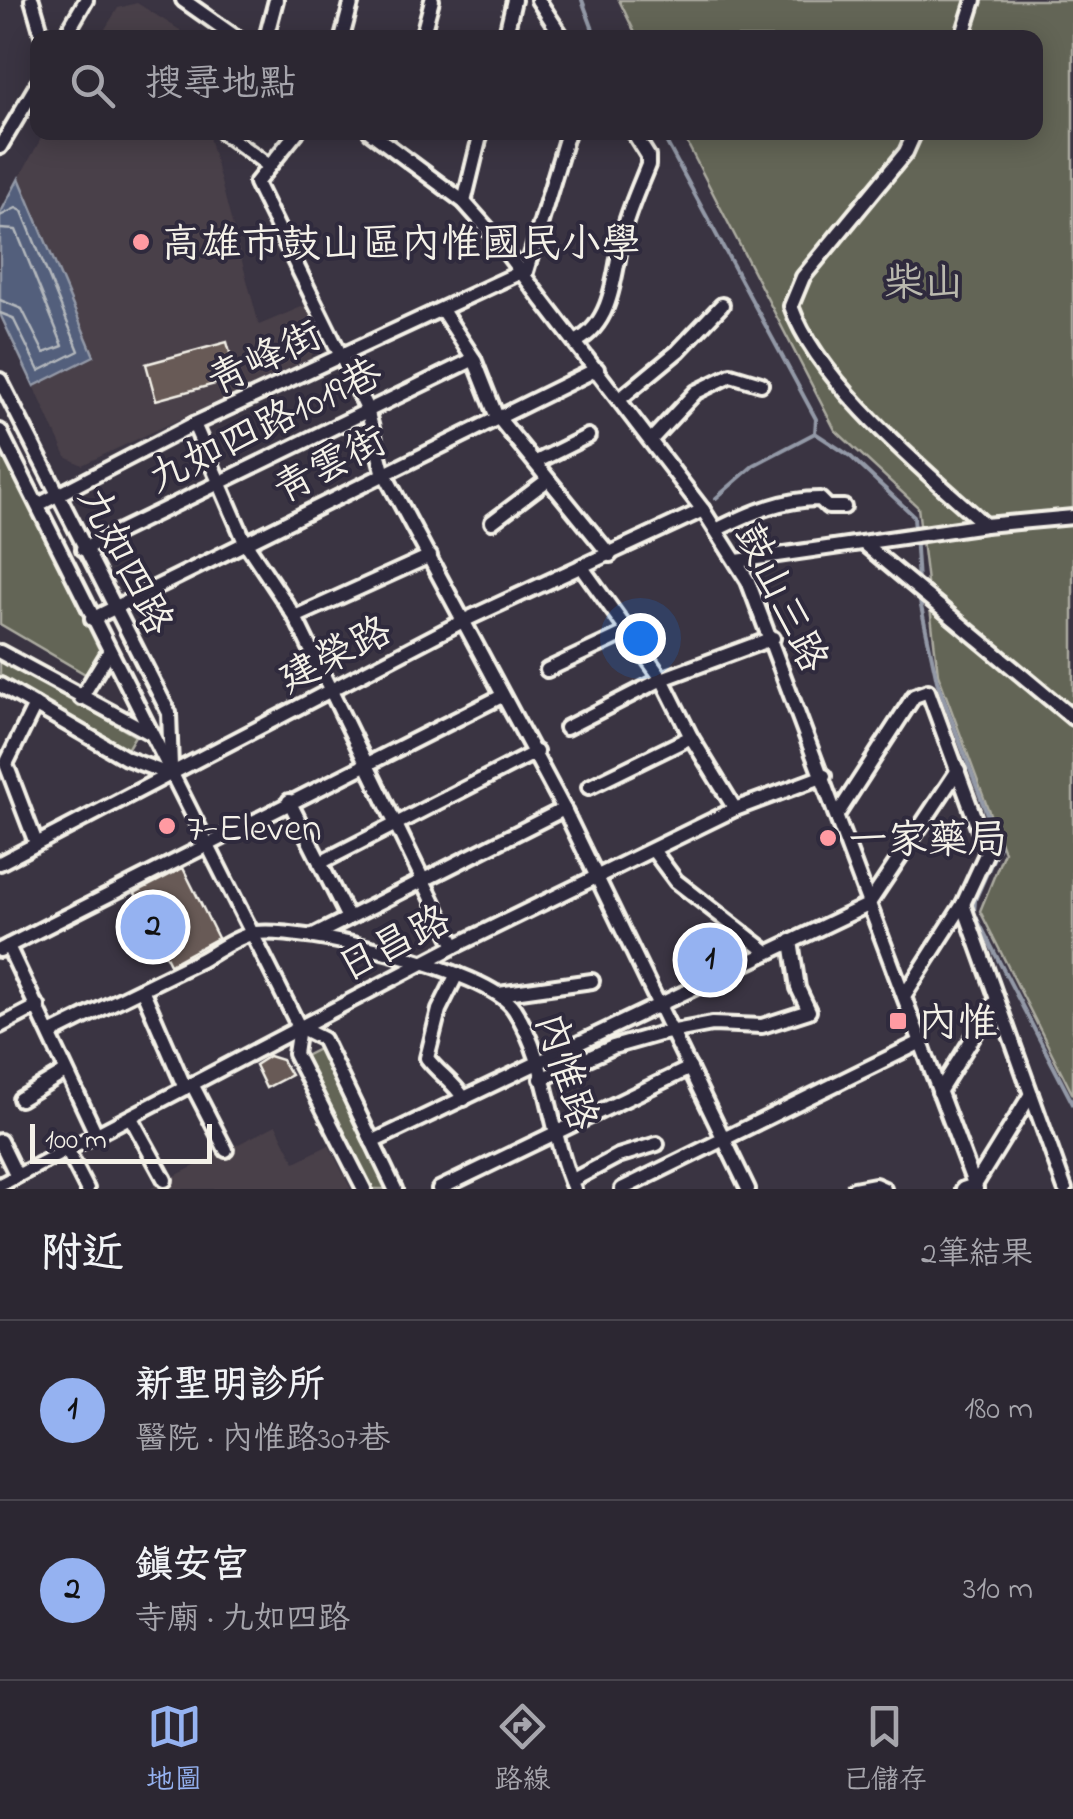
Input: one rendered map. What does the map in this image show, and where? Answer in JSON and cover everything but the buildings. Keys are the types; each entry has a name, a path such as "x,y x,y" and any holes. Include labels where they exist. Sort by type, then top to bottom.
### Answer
{"street":[{"path":"32,0 41,30"},
{"path":"69,30 86,0"},
{"path":"268,30 276,0"},
{"path":"344,30 352,0"},
{"path":"424,30 432,0"},
{"path":"507,30 514,0"},
{"path":"538,0 558,30"},
{"path":"965,30 974,0"},
{"path":"187,1 226,30"},
{"path":"0,147 30,96"},
{"path":"233,140 268,165"},
{"path":"290,140 256,183 367,408 384,472 502,696 536,752 748,1189"},
{"name":"鼓山三路","path":"381,140 464,202 577,340 737,561 773,638 971,1188"},
{"path":"394,150 396,140"},
{"path":"464,202 479,140"},
{"path":"523,274 565,140"},
{"path":"577,340 594,328 608,302 625,225 648,165 648,156 637,140"},
{"path":"912,140 803,277 791,306 802,338 900,449 985,524"},
{"name":"青峰街","path":"38,505 194,424 523,274"},
{"path":"620,399 678,352 722,305"},
{"path":"442,310 474,359 496,416 610,555"},
{"name":"九如四路1019巷","path":"84,549 474,359"},
{"name":"青雲街","path":"92,619 496,416 598,369"},
{"path":"651,440 696,392 732,375 761,384"},
{"name":"九如四路","path":"0,380 169,713 171,775"},
{"path":"194,424 216,483 245,542 296,617 455,946"},
{"name":"九如四路","path":"0,431 299,1027 294,1054 364,1189"},
{"path":"536,462 588,436"},
{"path":"492,522 546,481"},
{"path":"716,530 760,508 796,500 820,499 828,507 844,507"},
{"name":"建榮路","path":"0,863 463,621 702,510"},
{"path":"737,561 985,524 1073,517"},
{"path":"863,542 1073,718"},
{"path":"296,617 430,556"},
{"path":"580,566 662,678 691,737 736,809"},
{"path":"547,670 630,630"},
{"path":"566,728 662,678 773,638"},
{"path":"0,652 150,733"},
{"name":"九如四路","path":"81,698 109,652"},
{"path":"0,685 126,758 171,775"},
{"path":"838,815 914,696 928,691 987,852 963,904 904,996"},
{"path":"97,1136 38,1006 4,948 502,696"},
{"path":"35,705 6,764 36,843"},
{"path":"589,787 691,737"},
{"path":"320,863 536,752"},
{"path":"372,1142 868,905 958,770"},
{"name":"日昌路","path":"0,1185 455,946 736,809 824,776"},
{"path":"289,801 348,918"},
{"path":"312,936 564,809"},
{"path":"653,850 676,881 766,951"},
{"path":"963,904 1063,1188"},
{"path":"50,1034 253,933"},
{"name":"內惟路","path":"253,933 312,936 424,963 458,974 511,1003 525,1026 572,1185"},
{"path":"540,1079 613,1047 673,1031 712,1024 762,1026 809,1011 798,988 791,941"},
{"path":"458,974 438,1010 428,1058 464,1098"},
{"path":"499,994 592,981"},
{"path":"142,989 188,1086 226,1150"},
{"path":"939,1092 995,1002"},
{"path":"0,1026 38,1006"},
{"name":"九如四路","path":"299,1027 323,1039 395,1189"},
{"path":"622,1189 921,1042"},
{"path":"439,1189 690,1068"},
{"path":"20,1099 65,1072"},
{"path":"971,1188 1031,1094"},
{"path":"131,1118 165,1180"},
{"path":"0,1141 18,1176"},
{"path":"572,1185 618,1156 657,1144"},
{"path":"67,1150 87,1189"},
{"path":"854,1189 875,1184 884,1189"}],"shaded area":[{"path":"137,3 180,30 104,30 118,8"},
{"name":"高雄市鼓山區內惟國民小學","path":"40,140 210,140 259,325 306,305 320,337 311,358 82,465 66,457 34,386 93,356 19,178"},
{"path":"276,1125 295,1162 329,1145 351,1189 149,1189"}],"green space":[{"name":"柴山","path":"619,0 1073,0 1073,1095 980,911 1004,852 938,674 918,507 835,430 686,140 1043,140 1043,30 634,30"},
{"path":"0,446 101,653 87,675 0,624"},
{"path":"0,658 135,736 126,751 0,678"},
{"path":"319,1049 390,1189 373,1189 305,1056"}],"water":[{"path":"19,178 94,356 34,386 0,314 0,214"}],"waterway":[{"path":"582,0 593,30"},
{"path":"665,140 816,419 815,433 850,456 914,516 918,582"},
{"path":"716,498 754,465 815,433"},
{"path":"919,597 937,681 999,846 975,900 974,913 1073,1104"}],"place":[{"name":"高雄市鼓山區內惟國民小學","path":"141,242"},
{"name":"7-Eleven","path":"167,826"},
{"name":"一家藥局","path":"828,838"},
{"name":"鎮安宮","path":"153,927"},
{"name":"新聖明診所","path":"710,960"},
{"name":"內惟","path":"898,1021"}]}
